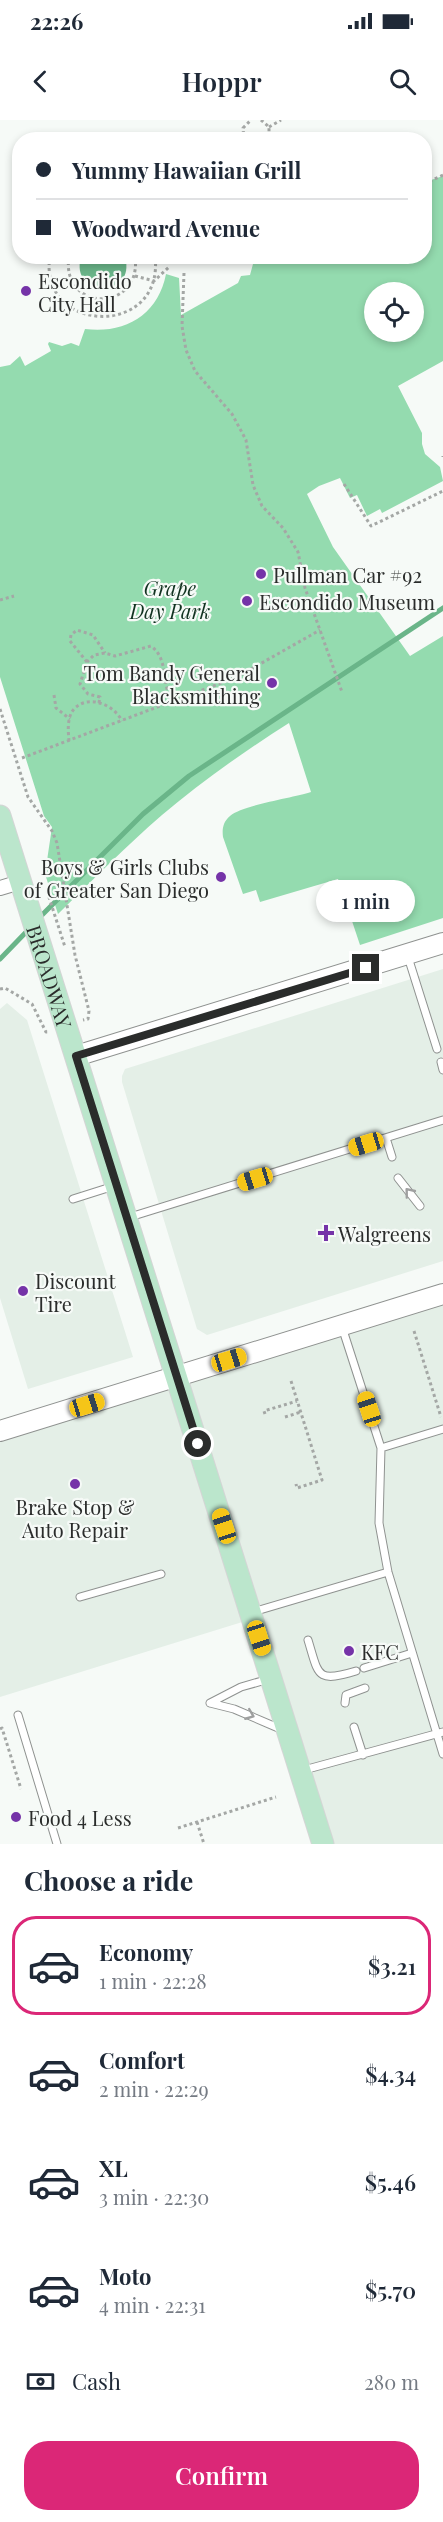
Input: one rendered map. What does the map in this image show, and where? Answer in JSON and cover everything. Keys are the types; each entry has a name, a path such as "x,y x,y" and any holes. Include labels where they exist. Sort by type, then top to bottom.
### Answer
{"main road":[{"name":"BROADWAY","path":"0,816 323,1844"},
{"path":"76,1056 443,943"},
{"path":"0,1431 443,1294"}],"street":[{"path":"0,888 20,882"}],"lane":[{"path":"408,955 437,1049"},
{"path":"127,1218 443,1120"},
{"path":"386,1138 392,1157"},
{"path":"398,1178 420,1206"},
{"path":"73,1199 116,1185"},
{"path":"341,1325 381,1448 379,1523 388,1572 412,1653 440,1733 443,1754"},
{"path":"381,1448 443,1429"},
{"path":"251,1613 388,1572"},
{"path":"80,1597 161,1574"},
{"path":"308,1640 317,1669 322,1675 332,1677 356,1671"},
{"path":"364,1668 412,1653"},
{"path":"271,1678 241,1687 210,1703 234,1708 288,1732"},
{"path":"345,1703 346,1695 365,1688"},
{"path":"18,1715 57,1844"},
{"path":"354,1726 363,1755"},
{"path":"300,1771 440,1733"}],"path":[{"path":"261,120 269,127 269,132"},
{"path":"269,127 281,120"},
{"path":"50,264 50,275 60,298 81,314 106,318 130,311 144,298 154,281 169,267"},
{"path":"68,264 70,278 76,288 85,296 97,300 120,295 129,287 135,276 135,264"},
{"path":"154,281 155,264"},
{"path":"184,273 182,326 186,350 195,371 232,414 246,440 256,496 293,542 301,563 305,588 342,692"},
{"path":"135,276 154,281"},
{"path":"344,484 371,526 443,491"},
{"path":"0,600 14,596"},
{"path":"87,662 70,641 71,635 77,630 93,635 105,654"},
{"path":"22,758 237,676 320,630"},
{"path":"99,703 100,697 88,694 80,684 87,662 94,655 115,656 151,646 163,660 162,674 171,702"},
{"path":"54,695 56,708 70,719"},
{"path":"69,741 70,719 74,709 81,704 99,703 116,710 122,721"},
{"path":"0,709 28,797 52,831 57,843 75,955 89,1011 88,1019"},
{"path":"47,891 65,947"},
{"path":"0,989 5,988 32,1004 45,1032"},
{"path":"414,1331 441,1417"},
{"path":"291,1381 322,1480 297,1488 296,1484"},
{"path":"265,1414 264,1411 297,1401"},
{"path":"285,1417 301,1412"},
{"path":"0,1729 2,1728 21,1788"},
{"path":"178,1828 276,1797"},
{"path":"197,1822 204,1844"}],"shaded area":[{"path":"80,264 126,264 126,271 122,280 113,286 103,288 93,286 84,280"},
{"path":"443,969 443,1261 207,1335 197,1329 122,1082 125,1069"},
{"path":"7,1003 27,1020 133,1357 28,1389 0,1298 0,1009"},
{"path":"443,1294 443,1844 323,1844 252,1619 0,1697 0,1431"}],"green space":[{"name":"Grape Day Park","path":"443,176 443,361 398,386 422,433 425,454 440,467 443,481 382,513 380,509 367,516 357,495 350,498 340,478 319,486 307,494 333,547 410,656 443,636 443,918 360,945 338,879 260,902 256,890 243,894 223,837 226,821 236,812 311,792 289,723 256,744 177,802 135,839 58,914 45,874 52,827 44,816 0,677 0,367 10,365 20,356 25,366 51,351 49,342 62,346 71,343 79,346 85,329 113,328 138,319 156,301 166,274 179,278 181,315 238,283 241,276 250,275 253,264 432,264 432,180"}],"waterway":[{"path":"38,919 143,814 189,776 443,608"},
{"path":"0,959 30,928"}],"place":[{"name":"Escondido City Hall","path":"26,291"},
{"name":"Pullman Car #92","path":"261,574"},
{"name":"Escondido Museum","path":"247,601"},
{"name":"Tom Bandy General Blacksmithing","path":"272,683"},
{"name":"Boys & Girls Clubs of Greater San Diego","path":"221,877"},
{"name":"Walgreens","path":"326,1233"},
{"name":"Discount Tire","path":"23,1291"},
{"name":"Brake Stop & Auto Repair","path":"75,1484"},
{"name":"KFC","path":"349,1651"},
{"name":"Food 4 Less","path":"16,1817"}],"route":[{"path":"198,1444 76,1056 366,968"}]}
